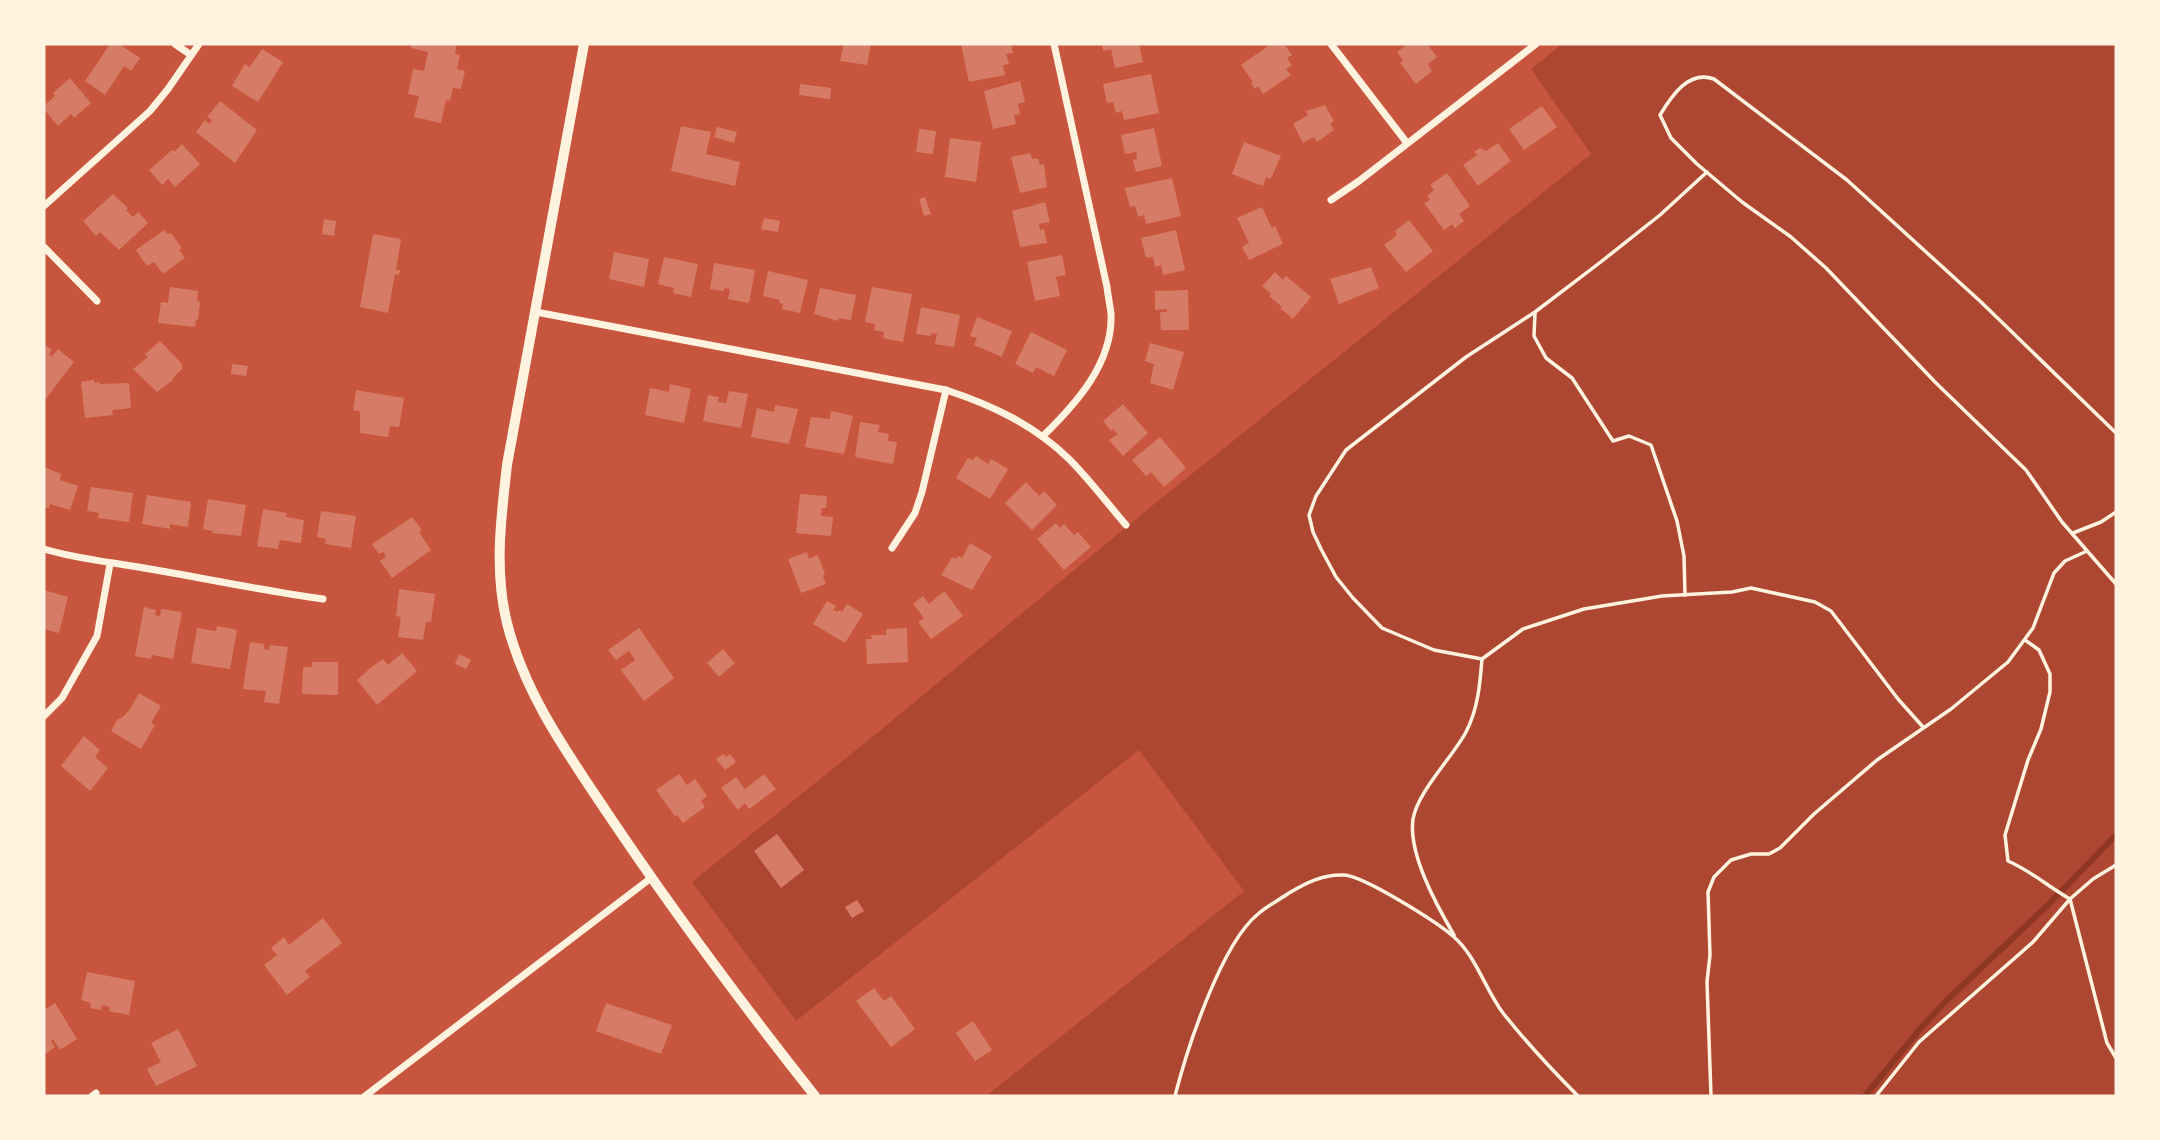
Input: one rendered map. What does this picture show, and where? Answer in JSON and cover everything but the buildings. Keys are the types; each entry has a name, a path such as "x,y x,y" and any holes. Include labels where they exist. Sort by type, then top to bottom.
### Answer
{"street":[{"path":"175,44 191,55"},
{"path":"44,206 150,111 199,44"},
{"path":"584,44 507,466 500,518 499,575 506,622 521,670 542,712 651,878 815,1096"},
{"path":"1043,436 1079,398 1099,365 1108,340 1111,316 1054,44"},
{"path":"1331,44 1407,143"},
{"path":"1331,200 1536,44"},
{"path":"44,247 97,302"},
{"path":"536,312 946,390 1010,416 1043,436 1070,460 1126,525"},
{"path":"892,548 915,513 946,390"},
{"path":"44,549 110,564 323,599"},
{"path":"44,716 62,698 97,636 110,564"},
{"path":"365,1096 651,878"}],"path":[{"path":"2116,433 1981,302 1847,180 1714,79 1702,76 1681,86 1660,115 1671,138 1751,210 1791,237 1826,268 1936,383 2026,470 2062,522 2116,584"},
{"path":"1707,172 1660,215 1535,312 1466,357 1346,450 1316,496 1309,515 1313,532 1336,577 1381,628 1434,650 1482,659 1523,629 1584,609 1662,596 1732,592 1751,588 1815,602 1831,611 1898,699 1923,727"},
{"path":"1535,312 1534,336 1546,358 1573,378 1613,440 1629,436 1651,445 1677,521 1684,556 1685,595"},
{"path":"2073,533 2101,523 2116,512"},
{"path":"1711,1096 1707,982 1710,955 1708,892 1714,877 1731,860 1751,854 1769,854 1780,848 1814,814 1877,760 1951,709 1992,676 2008,662 2025,640 2038,618 2054,573 2065,561 2087,551"},
{"path":"2025,640 2039,650 2050,674 2050,692 2041,729 2028,760 2005,835 2008,861 2031,871 2049,887 2070,899 2107,1043 2116,1058"},
{"path":"1482,659 1478,696 1466,731 1423,797 1413,819 1415,847 1440,913 1502,1012 1578,1096"},
{"path":"1876,1096 1919,1042 2033,942 2070,899 2093,879 2116,865"},
{"path":"1175,1096 1184,1060 1234,941 1257,915 1304,883 1328,876 1346,875 1365,881 1455,938"}],"shaded area":[{"path":"1562,44 2116,44 2116,1096 986,1096 1244,891 1139,750 796,1021 692,882 1142,514 1591,154 1531,69"}],"waterway":[{"path":"1865,1096 1946,1001 2049,904 2116,835"}]}
